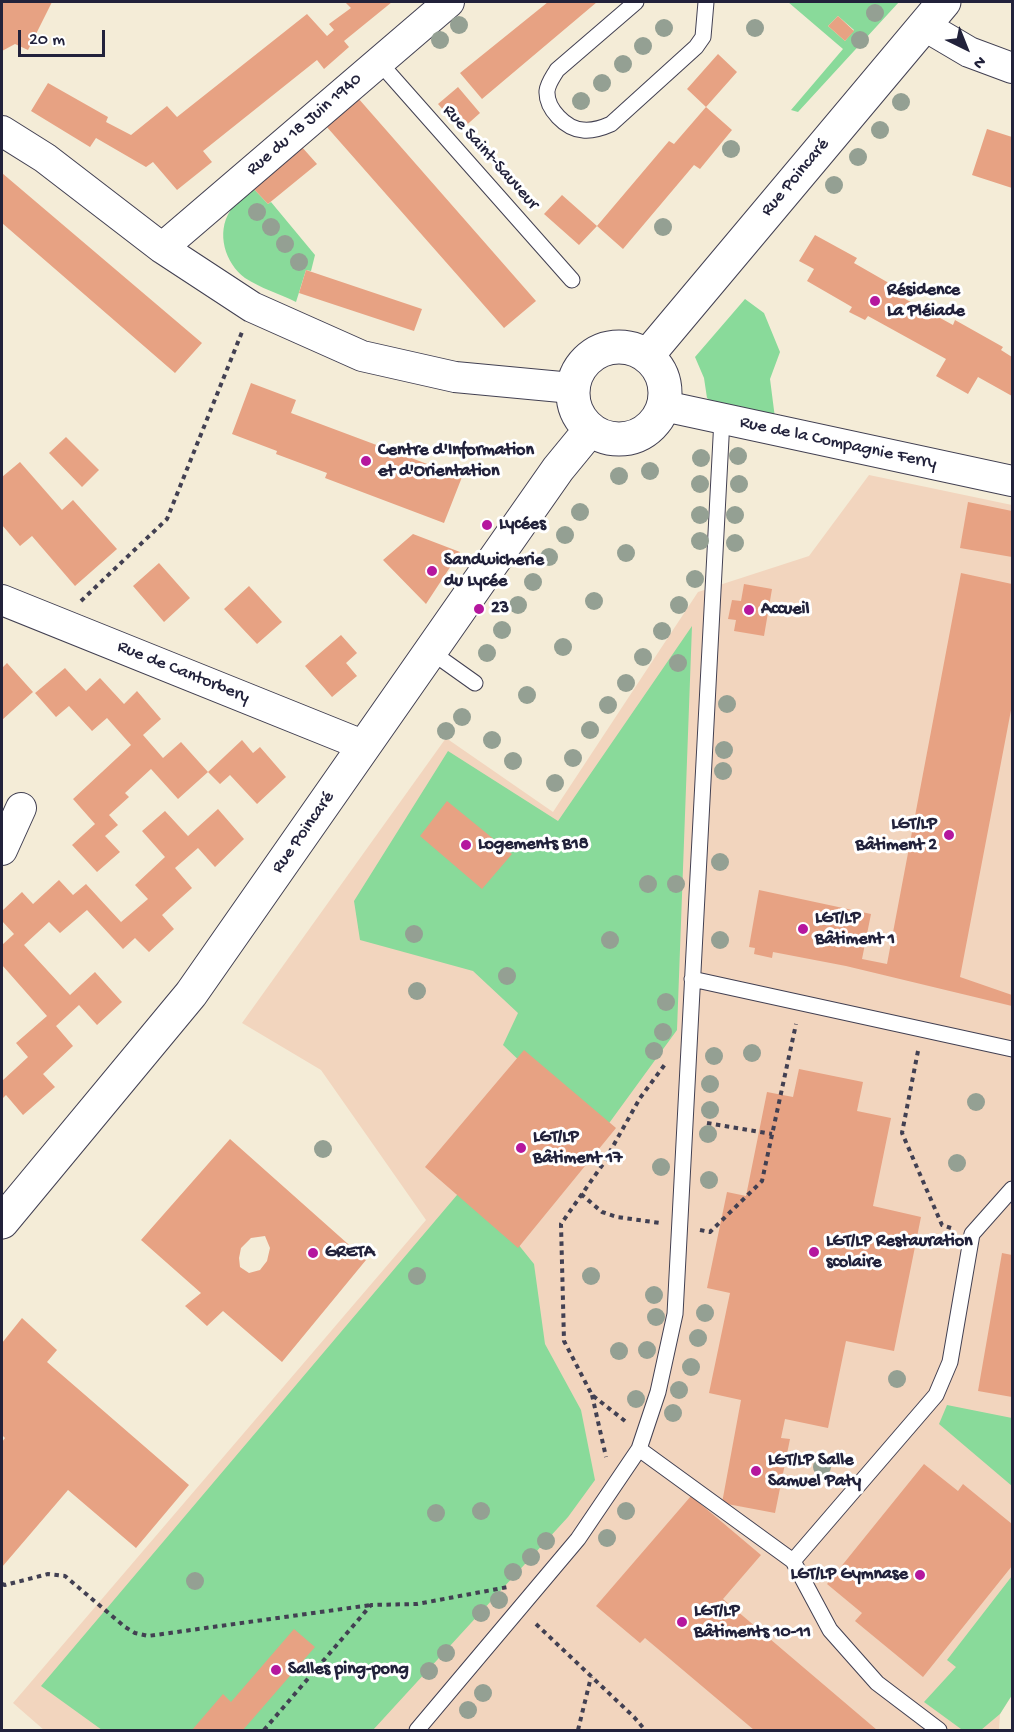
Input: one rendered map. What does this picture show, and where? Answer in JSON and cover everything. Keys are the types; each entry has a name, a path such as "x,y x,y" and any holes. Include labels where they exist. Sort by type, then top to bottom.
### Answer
{"street":[{"name":"Rue du 18 Juin 1940","path":"162,248 449,2"},
{"path":"935,14 969,52 1012,68"},
{"name":"Rue Poincaré","path":"647,356 935,14"},
{"path":"2,131 45,158 162,248 252,307 362,356 455,377 572,388"},
{"path":"621,346 635,349 647,356 657,366 666,392 664,405 657,419 647,430 633,438 618,440 603,437 590,430 579,418 573,404 572,388 583,362 601,351 621,346"},
{"name":"Rue de la Compagnie Ferry","path":"664,405 1012,481"},
{"name":"Rue Poincaré","path":"2,1222 191,994 558,469 590,430"},
{"name":"Rue de Cantorbery","path":"2,600 365,746"},
{"path":"2,850 21,808"}],"lane":[{"path":"636,2 557,70 549,83 548,100 551,108 561,120 574,129 584,131 599,129 611,124 696,47 703,37 706,2"},
{"name":"Rue Saint-Sauveur","path":"379,62 573,280"},
{"path":"417,1731 578,1539 641,1442 658,1392 675,1314 722,419"},
{"path":"430,651 475,683"},
{"path":"692,979 1012,1049"},
{"path":"793,1561 936,1395 950,1362 972,1234 1012,1189"},
{"path":"641,1442 793,1561 830,1630 877,1683 936,1730"}],"path":[{"path":"57,623 167,519 252,307"},
{"path":"581,1194 602,1212 610,1215 710,1232 762,1181 801,1003"},
{"path":"922,1029 902,1133 942,1225 972,1234"},
{"path":"613,1487 592,1395 564,1341 561,1224 603,1164 640,1098 689,1031"},
{"path":"685,1120 772,1134"},
{"path":"592,1395 641,1442"},
{"path":"2,1584 48,1574 65,1576 125,1627 135,1633 148,1636 371,1605 417,1604 544,1581"},
{"path":"264,1731 371,1605"},
{"path":"520,1609 634,1717 645,1731"},
{"path":"578,1731 592,1677"}],"shaded area":[{"path":"869,475 1012,505 1012,1695 1000,1714 999,1730 44,1730 13,1703 426,1220 321,1070 242,1023 446,738 553,812 698,592 809,556"}],"green space":[{"path":"788,2 899,2 798,112 791,110 843,49","holes":["838,16 854,30 845,41 828,26"]},
{"path":"252,187 268,204 271,202 315,255 311,271 306,270 296,302 245,278 238,272 228,256 223,238 226,220 232,208"},
{"path":"745,299 764,313 780,352 770,379 775,418 716,405 707,398 704,378 695,357"},
{"path":"692,626 677,1030 599,1137 503,1045 518,1013 473,971 360,940 354,901 448,751 558,821"},
{"path":"468,1182 534,1264 545,1344 581,1410 595,1480 568,1517 373,1730 102,1730 41,1686"},
{"path":"947,1405 1012,1418 1012,1486 939,1424"},
{"path":"1012,1576 1012,1695 1000,1714 981,1730 961,1729 924,1702 956,1667 947,1660"}],"building":[{"path":"2,2 52,2 28,50 15,44 2,51"},
{"path":"345,2 392,2 344,41 349,47 324,69 317,60 203,151 212,162 177,190 153,162 146,167 96,138 90,147 31,111 48,83 108,117 106,122 131,135 167,106 177,117 307,14 327,36 334,30 329,24 351,8"},
{"path":"548,2 597,2 482,99 460,73"},
{"path":"838,16 854,31 845,41 828,26"},
{"path":"718,54 737,72 706,107 687,89"},
{"path":"458,87 480,113 461,130 438,104"},
{"path":"358,98 536,301 504,328 326,126"},
{"path":"706,107 732,130 700,169 694,165 623,249 597,226 669,141 674,144"},
{"path":"987,129 1012,137 1012,188 972,175"},
{"path":"301,146 317,164 268,204 252,187"},
{"path":"2,173 202,343 175,373 2,223"},
{"path":"562,195 597,226 579,245 544,214"},
{"path":"815,235 857,258 854,263 901,290 898,295 953,325 955,320 1003,347 1001,350 1012,357 1012,396 978,377 968,394 936,376 946,359 868,316 865,320 849,312 852,307 807,281 814,269 799,261"},
{"path":"306,270 422,309 414,331 299,293"},
{"path":"251,383 296,400 291,413 462,477 444,523 325,478 327,473 232,434"},
{"path":"66,437 99,470 82,487 49,453"},
{"path":"20,462 62,510 73,500 117,549 75,586 32,536 20,546 2,525 2,477"},
{"path":"968,502 1012,511 1012,557 960,548"},
{"path":"413,534 460,552 426,604 383,560"},
{"path":"159,563 190,598 164,622 133,586"},
{"name":"LGT/LP Bâtiment 2","path":"961,573 1012,584 1012,705 960,977 1012,995 1012,1006 846,966 773,952 772,958 754,954 755,948 749,947 759,890 871,914 862,959 887,964"},
{"name":"Accueil","path":"744,584 772,589 764,636 734,631 736,620 728,619 732,600 741,601"},
{"path":"249,586 282,622 257,644 224,609"},
{"path":"341,635 357,653 346,663 357,676 332,697 305,666"},
{"path":"7,663 33,692 2,720 2,668"},
{"path":"65,668 86,691 100,678 124,704 137,691 161,719 143,735 163,758 181,742 208,772 178,799 151,769 125,793 129,797 109,815 118,825 105,836 120,852 97,872 72,845 95,824 73,799 131,745 107,718 92,731 69,706 56,717 35,693"},
{"path":"242,740 253,753 260,747 286,777 257,804 230,775 220,784 208,772"},
{"name":"Logements B18","path":"447,801 512,854 482,889 420,836"},
{"path":"218,809 244,839 215,867 198,848 175,868 192,888 162,915 174,929 149,952 135,938 123,949 87,910 60,933 49,922 24,945 70,995 95,972 122,1002 97,1025 79,1005 56,1026 73,1046 43,1074 55,1087 23,1115 6,1095 2,1099 2,1081 28,1057 16,1043 47,1016 2,965 2,945 14,934 2,921 2,911 22,892 33,904 59,880 73,895 86,884 121,922 148,899 135,885 165,857 142,831 165,811 188,836"},
{"name":"LGT/LP Bâtiment 17","path":"524,1050 616,1128 518,1248 425,1167"},
{"name":"LGT/LP Restauration scolaire","path":"799,1069 863,1082 857,1111 891,1118 873,1206 921,1217 894,1351 846,1341 828,1428 785,1419 781,1438 790,1439 775,1513 722,1503 741,1400 709,1393 730,1293 707,1288 727,1192 746,1196 767,1092 793,1097"},
{"name":"GRETA","path":"230,1139 366,1260 282,1362 223,1311 207,1326 185,1306 201,1293 141,1240","holes":["265,1236 270,1248 267,1261 260,1270 249,1273 240,1267 241,1248 251,1238"]},
{"path":"1002,1253 1012,1255 1012,1397 978,1391"},
{"path":"22,1318 57,1350 47,1362 189,1485 136,1548 68,1490 2,1567 2,1442 5,1438 2,1435 2,1343"},
{"name":"LGT/LP Gymnase","path":"924,1464 958,1491 963,1484 1012,1524 1012,1566 923,1677 855,1621 862,1613 827,1584"},
{"name":"LGT/LP Bâtiments 10-11","path":"691,1496 761,1555 723,1599 877,1730 754,1730 645,1638 640,1643 596,1606"},
{"name":"Salles ping-pong","path":"294,1629 315,1647 243,1730 192,1730 223,1694 231,1702"}],"place":[{"name":"Résidence La Pléiade","path":"875,301"},
{"name":"Centre d'Information et d'Orientation","path":"366,461"},
{"name":"Lycées","path":"487,525"},
{"name":"Sandwicherie du Lycée","path":"432,571"},
{"name":"23","path":"479,609"},
{"name":"Accueil","path":"749,610"},
{"name":"LGT/LP Bâtiment 2","path":"949,835"},
{"name":"Logements B18","path":"466,845"},
{"name":"LGT/LP Bâtiment 1","path":"803,929"},
{"name":"LGT/LP Bâtiment 17","path":"521,1148"},
{"name":"LGT/LP Restauration scolaire","path":"814,1252"},
{"name":"GRETA","path":"313,1253"},
{"name":"LGT/LP Salle Samuel Paty","path":"756,1471"},
{"name":"LGT/LP Gymnase","path":"920,1575"},
{"name":"LGT/LP Bâtiments 10-11","path":"682,1622"},
{"name":"Salles ping-pong","path":"276,1670"}]}
